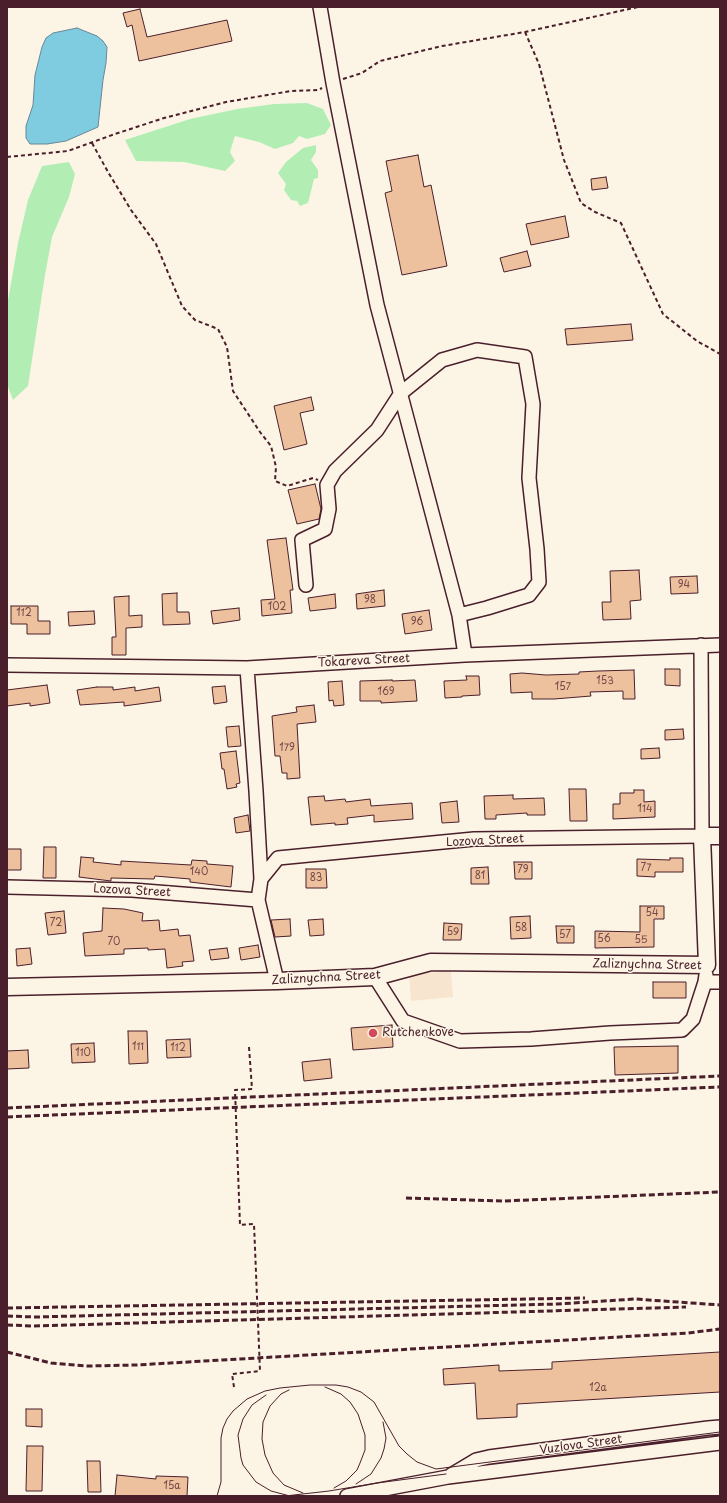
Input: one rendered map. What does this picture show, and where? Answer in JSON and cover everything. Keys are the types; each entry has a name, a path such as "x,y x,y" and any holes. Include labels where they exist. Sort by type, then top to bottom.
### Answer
{"main road":[{"name":"Lozova Street","path":"702,836 720,836"},
{"path":"702,836 707,965"},
{"name":"Zaliznychna Street","path":"7,987 277,981 374,977 431,962 707,965"}],"street":[{"path":"320,7 333,83 377,306 459,615 465,656"},
{"path":"306,585 302,540 325,529 329,509 327,485 334,471 377,430 401,393 442,360 477,350 526,357 533,404 529,478 538,549 539,582 529,595 459,615"},
{"path":"701,645 702,836"},
{"name":"Tokareva Street","path":"7,665 247,668 465,656 720,645"},
{"path":"247,668 256,784 261,879 258,900 277,981"},
{"name":"Lozova Street","path":"261,879 278,858 474,839 702,836"},
{"name":"Lozova Street","path":"7,887 132,890 258,900"},
{"name":"Zaliznychna Street","path":"707,965 705,982 720,982"},
{"path":"374,977 403,1021 460,1041 531,1039 610,1033 682,1030 693,1019 705,982"},
{"name":"Vuzlova Street","path":"448,1477 452,1473 476,1460 489,1457 720,1427"},
{"name":"Vuzlova Street","path":"346,1496 380,1493 448,1477 720,1443"}],"path":[{"path":"525,32 539,64 564,160 581,203 594,212 621,223 663,314 697,341 720,354"},
{"path":"92,143 131,210 156,244 182,306 195,320 218,330 227,347 233,391 271,446 276,467 275,481 287,486 313,478 327,485"},
{"path":"234,1387 232,1374 260,1371 254,1224 240,1225 235,1090 252,1089 250,1047"}],"shaded area":[{"path":"451,971 453,997 411,1001 409,975"}],"green space":[{"path":"307,103 323,109 331,125 325,134 307,139 299,136 293,143 275,149 259,142 235,136 230,152 235,161 225,171 184,162 136,161 125,140 190,119 237,109 274,104"},
{"path":"316,145 316,152 311,160 318,170 318,178 314,179 308,203 300,206 297,201 291,200 284,190 286,184 278,173 286,162 303,148"},
{"path":"69,162 75,174 69,197 52,237 28,386 13,400 7,384 7,306 18,243 28,200 42,166"}],"water":[{"path":"77,28 97,36 107,47 98,127 66,141 47,144 30,144 26,138 26,126 33,105 35,75 42,47 46,38 53,33"}],"building":[{"path":"140,9 147,37 227,20 232,41 139,61 132,25 127,27 123,13"},
{"path":"418,155 424,187 431,185 447,266 402,275 385,193 392,191 386,161"},
{"path":"606,177 608,188 592,190 591,179"},
{"path":"565,216 569,237 531,245 526,224"},
{"path":"527,251 531,266 504,272 500,258"},
{"path":"631,324 633,340 567,345 565,329"},
{"path":"311,397 314,410 300,413 307,444 284,450 274,406"},
{"path":"315,484 321,509 319,519 297,524 288,490"},
{"path":"286,538 293,590 290,590 292,613 262,616 261,600 275,599 267,540"},
{"path":"639,570 641,600 630,601 631,619 603,620 602,602 611,602 610,571"},
{"path":"697,576 698,593 671,594 670,577"},
{"path":"384,590 385,606 357,609 356,594"},
{"path":"177,593 177,612 189,612 190,624 163,625 162,594"},
{"path":"335,594 336,608 310,611 308,598"},
{"path":"129,596 129,616 142,615 142,627 126,628 126,655 112,655 112,637 116,637 114,597"},
{"path":"11,606 38,606 38,621 50,621 50,634 27,634 27,624 11,624"},
{"path":"239,608 240,620 213,624 211,611"},
{"path":"429,610 432,630 405,634 402,614"},
{"path":"94,611 95,624 69,626 68,612"},
{"path":"665,669 680,669 680,686 665,685"},
{"path":"634,670 635,699 623,699 623,691 590,692 591,696 554,699 532,699 532,692 511,693 510,674 579,674 579,672"},
{"path":"466,676 479,676 480,695 445,698 444,681 467,680"},
{"path":"415,680 417,701 381,703 381,701 360,701 360,681"},
{"path":"342,681 344,705 334,706 333,700 329,701 328,682"},
{"path":"47,685 50,703 30,706 30,703 7,706 7,690"},
{"path":"225,686 227,702 214,704 212,687"},
{"path":"97,687 113,687 113,690 135,687 135,691 159,687 161,701 124,706 124,702 80,705 77,690"},
{"path":"314,705 316,722 297,724 300,778 287,779 287,773 282,773 280,756 275,756 272,716 297,712 296,707"},
{"path":"239,726 241,746 228,747 226,727"},
{"path":"683,729 684,739 665,740 665,730"},
{"path":"659,748 660,758 641,759 641,749"},
{"path":"236,751 240,783 236,784 237,787 227,789 220,753"},
{"path":"569,789 586,789 587,821 570,821"},
{"path":"634,790 644,790 644,802 655,801 655,817 613,819 613,804 620,804 620,793 634,793"},
{"path":"513,795 513,799 544,798 545,815 527,815 527,813 496,815 496,819 485,819 484,796"},
{"path":"324,796 325,801 345,799 346,802 370,799 371,806 412,803 413,819 374,822 374,815 347,818 348,824 335,825 335,823 311,825 308,797"},
{"path":"457,801 459,822 442,823 440,803"},
{"path":"248,815 250,831 236,833 234,818"},
{"path":"44,847 56,847 56,878 43,878"},
{"path":"7,849 21,849 21,870 7,870"},
{"path":"81,857 94,858 93,862 121,865 121,861 191,865 192,860 207,861 207,864 233,866 231,887 190,882 190,879 155,876 154,879 111,878 111,881 79,877"},
{"path":"670,858 683,858 683,872 655,872 655,877 637,876 637,859 670,860"},
{"path":"514,862 532,862 532,879 515,879"},
{"path":"488,867 489,884 471,884 471,868"},
{"path":"306,869 326,869 327,888 306,888"},
{"path":"640,906 664,906 664,919 654,919 654,947 595,948 595,931 640,932"},
{"path":"103,908 124,909 143,913 142,921 159,920 160,931 178,929 179,936 190,935 194,961 182,962 183,966 167,968 165,949 148,950 148,948 124,949 124,954 85,956 83,933 102,931"},
{"path":"64,911 66,933 48,935 45,913"},
{"path":"530,916 531,938 511,939 510,917"},
{"path":"290,919 291,936 275,937 271,920"},
{"path":"323,919 324,935 310,936 308,920"},
{"path":"444,923 462,924 461,940 443,940"},
{"path":"556,926 574,926 574,943 557,943"},
{"path":"258,945 260,957 241,960 239,948"},
{"path":"30,948 32,964 17,966 16,949"},
{"path":"227,948 229,958 211,960 209,950"},
{"path":"653,982 686,982 686,998 653,998"},
{"path":"392,1025 393,1047 353,1050 351,1028"},
{"path":"128,1031 147,1031 148,1063 129,1064"},
{"path":"190,1039 191,1057 167,1058 166,1040"},
{"path":"94,1043 95,1062 72,1063 71,1044"},
{"path":"678,1046 678,1073 615,1075 614,1047"},
{"path":"28,1050 29,1068 7,1069 7,1051"},
{"path":"330,1059 332,1078 304,1081 302,1062"},
{"path":"720,1352 720,1392 517,1404 517,1417 477,1419 475,1383 444,1385 443,1369 499,1365 499,1371 552,1369 552,1362"},
{"path":"26,1409 42,1409 42,1427 26,1426"},
{"path":"27,1446 43,1446 42,1491 26,1491"},
{"path":"87,1461 100,1461 101,1492 88,1492"},
{"path":"117,1475 156,1479 156,1476 188,1477 187,1496 115,1496"}],"tram line":[{"path":"217,1496 221,1482 221,1438 227,1419 233,1411 247,1399 265,1391 280,1388 310,1385 336,1385 348,1387 361,1392 374,1402 399,1446 417,1462 436,1469 720,1432"},
{"path":"325,1387 341,1394 350,1402 358,1414 365,1435 365,1450 357,1470 346,1481 334,1488"},
{"path":"289,1390 281,1394 270,1406 263,1422 262,1439 265,1455 273,1473 284,1485 303,1493"},
{"path":"266,1395 252,1405 243,1419 238,1435 241,1458 243,1465 256,1482 271,1491 290,1496"},
{"path":"356,1484 371,1474 381,1458 386,1438 383,1422"},
{"path":"285,1496 446,1474"}],"railway":[{"path":"7,1108 720,1076"},
{"path":"7,1117 720,1087"},
{"path":"406,1198 503,1201 720,1192"},
{"path":"7,1308 585,1298"},
{"path":"7,1316 35,1317 558,1304 635,1299 720,1305"},
{"path":"7,1325 33,1326 686,1307"},
{"path":"7,1352 51,1363 87,1366 136,1365 688,1333 720,1329"}],"place":[{"name":"Rutchenkove","path":"373,1033"}]}
